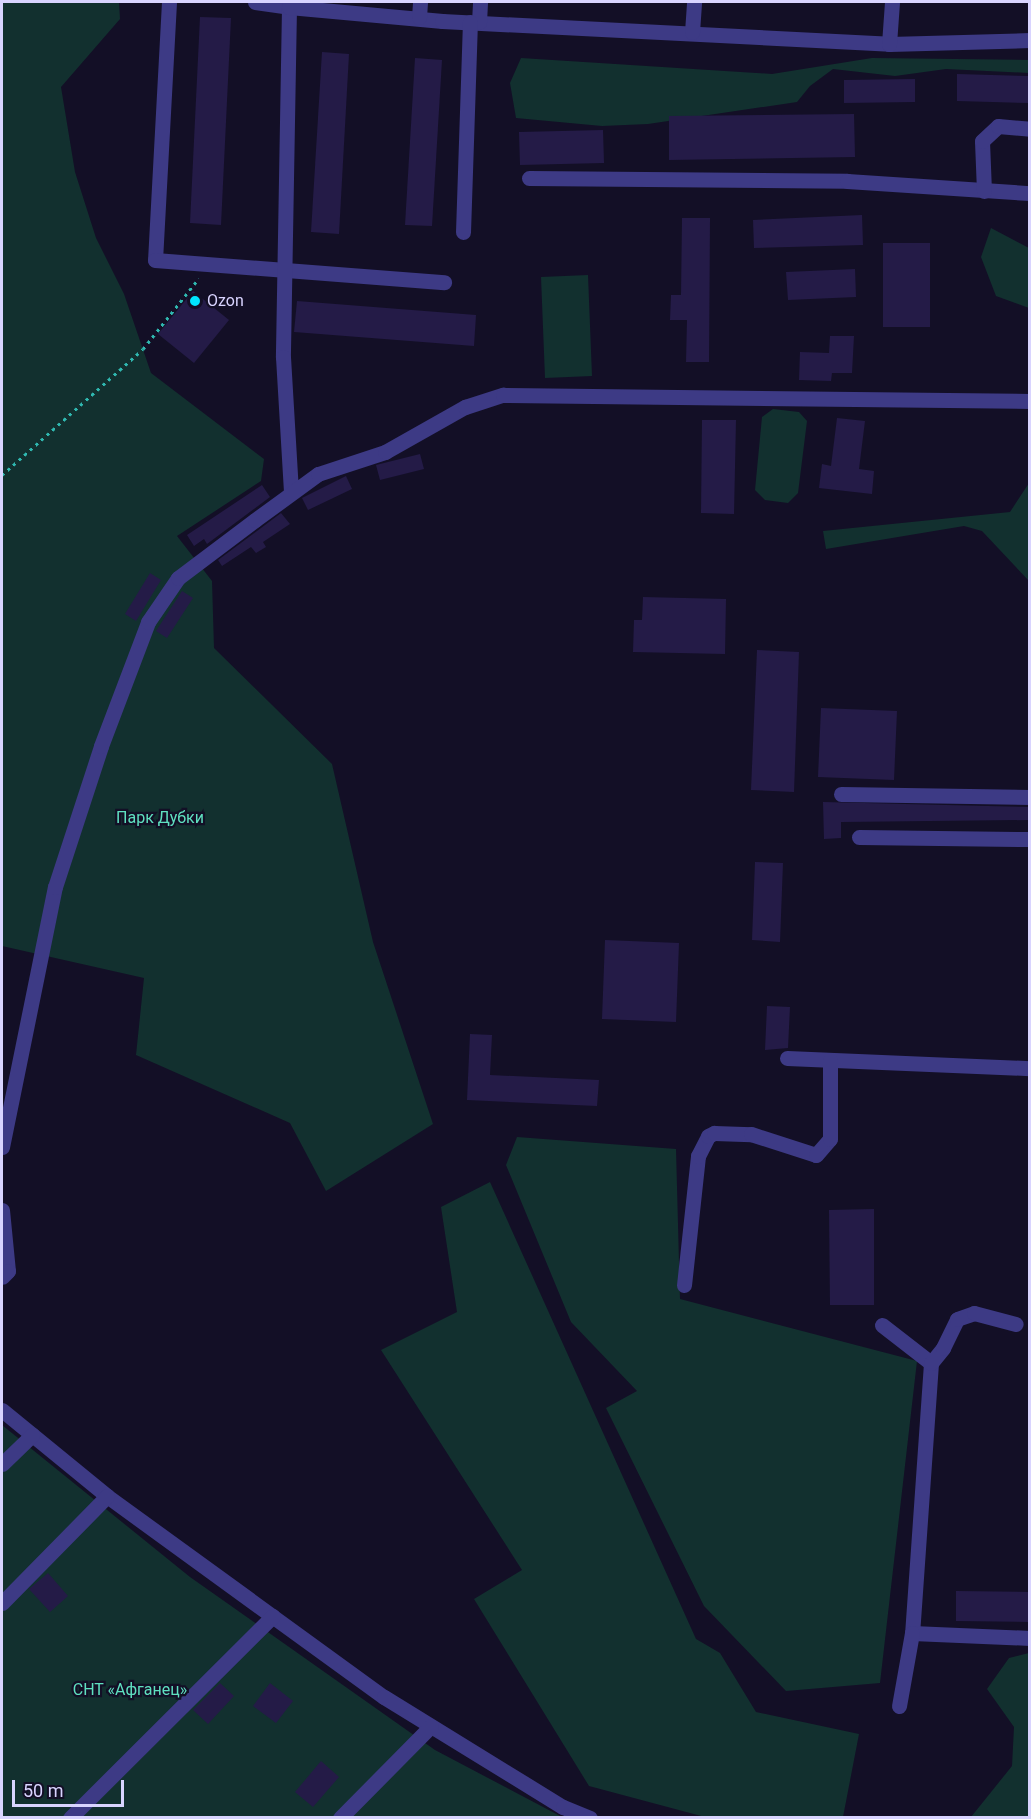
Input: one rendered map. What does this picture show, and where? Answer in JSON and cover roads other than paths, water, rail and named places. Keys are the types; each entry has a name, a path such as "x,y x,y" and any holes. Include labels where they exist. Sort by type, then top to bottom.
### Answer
{"street":[{"path":"169,2 155,260 444,282"},
{"path":"255,2 420,9 474,22 889,44 1029,40"},
{"path":"463,232 474,22 480,2"},
{"path":"692,32 693,2"},
{"path":"889,44 892,2"},
{"path":"289,4 283,357 291,493"},
{"path":"984,191 982,141 998,126 1029,129"},
{"path":"529,178 847,181 1029,193"},
{"path":"2,1147 55,886 101,746 148,622 178,578 291,493 318,474 385,452 465,407 503,395 1029,401"},
{"path":"841,794 1029,796"},
{"path":"859,837 1029,839"},
{"path":"787,1058 1029,1068"},
{"path":"684,1285 703,1144 714,1133 751,1134 816,1155 830,1139 830,1060"},
{"path":"2,1210 8,1271 2,1277"},
{"path":"899,1706 912,1633 931,1363 944,1348 957,1319 974,1313 1016,1324"},
{"path":"882,1325 931,1363"},
{"path":"2,1410 107,1496 384,1697 563,1808 591,1818"},
{"path":"2,1464 32,1435"},
{"path":"2,1603 107,1496"},
{"path":"70,1818 273,1616"},
{"path":"912,1633 1029,1638"},
{"path":"340,1818 431,1726"}],"place":[{"name":"Ozon","path":"195,301"}],"park label":[{"name":"Парк Дубки","path":"160,818"},
{"name":"СНТ «Афганец»","path":"130,1690"}]}
